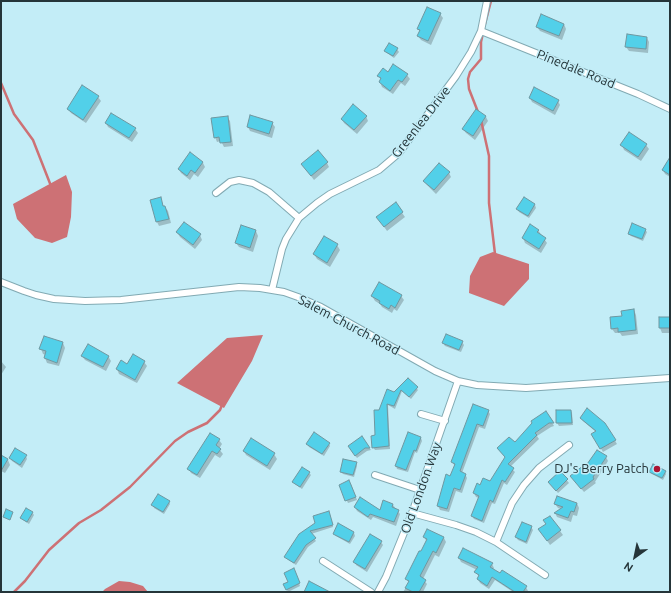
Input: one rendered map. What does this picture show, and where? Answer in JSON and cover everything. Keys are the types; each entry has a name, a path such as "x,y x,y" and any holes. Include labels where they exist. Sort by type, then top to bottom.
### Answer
{"street":[{"name":"Greenlea Drive","path":"272,290 286,239 299,218 330,194 379,170 399,153 472,52 481,31 487,1"},
{"name":"Pinedale Road","path":"481,31 638,94 670,109"},
{"path":"216,193 230,182 239,180 253,183 269,192 299,218"},
{"name":"Salem Church Road","path":"1,282 36,295 85,301 121,300 239,287 272,290 298,297 316,304 435,371 458,381 477,385 526,388 670,378"},
{"name":"Old London Way","path":"378,592 412,513 458,381"},
{"path":"422,414 444,421"},
{"path":"496,542 512,503 524,485 539,468 569,445"},
{"path":"375,475 420,490"},
{"path":"412,513 456,524 476,532 496,542 545,575"},
{"path":"323,561 371,592"}],"shaded area":[{"path":"66,175 72,192 71,217 67,237 52,243 35,238 17,219 13,204"},
{"path":"493,252 529,264 529,279 504,306 469,293 470,276 480,257"},
{"path":"263,335 252,361 224,408 177,383 227,338"},
{"path":"119,581 130,582 143,586 148,592 102,592"}],"building":[{"path":"427,7 441,13 428,41 417,36 420,30 417,29"},
{"path":"541,14 564,24 559,36 536,27"},
{"path":"627,34 647,37 646,49 625,47"},
{"path":"389,43 398,48 393,56 384,51"},
{"path":"393,64 408,74 402,82 398,80 390,91 379,82 381,78 377,76 383,68 388,72"},
{"path":"82,85 99,96 83,120 67,109"},
{"path":"534,87 559,100 553,111 529,98"},
{"path":"353,104 367,116 354,130 341,119"},
{"path":"476,109 486,116 473,136 462,129"},
{"path":"111,113 136,128 129,138 105,123"},
{"path":"250,115 273,122 269,134 247,127"},
{"path":"228,116 231,142 220,143 219,137 214,138 211,118"},
{"path":"629,132 647,144 638,157 620,145"},
{"path":"318,150 328,162 311,176 301,164"},
{"path":"190,152 203,162 195,173 191,170 187,176 178,169"},
{"path":"670,157 670,175 662,170"},
{"path":"439,163 450,172 434,190 423,181"},
{"path":"161,197 169,219 156,222 150,200"},
{"path":"524,197 535,204 528,216 516,209"},
{"path":"396,202 403,212 384,227 376,217"},
{"path":"184,222 201,234 193,245 176,232"},
{"path":"632,223 646,229 642,239 628,234"},
{"path":"530,224 539,230 537,232 546,238 539,249 522,238"},
{"path":"241,225 256,230 250,248 235,243"},
{"path":"324,236 338,244 327,263 313,254"},
{"path":"379,282 402,295 395,308 391,305 389,309 379,303 380,301 371,296"},
{"path":"634,309 636,330 618,332 618,328 611,329 610,317 622,316 621,311"},
{"path":"659,317 670,317 670,328 659,328"},
{"path":"446,334 463,341 459,350 442,343"},
{"path":"44,336 63,342 57,363 44,358 46,351 39,349"},
{"path":"88,344 109,356 103,367 81,356"},
{"path":"133,354 145,361 135,380 116,369 121,360 127,364"},
{"path":"408,378 418,387 409,397 401,390 394,406 387,404 389,446 372,448 371,436 375,435 374,410 379,410 387,389 394,392"},
{"path":"473,404 489,410 483,426 477,424 460,471 466,474 460,490 454,488 447,509 437,506 446,474 450,476 455,464 451,462"},
{"path":"587,408 605,423 616,440 600,449 591,434 596,431 580,418"},
{"path":"556,410 571,410 572,423 556,423"},
{"path":"546,411 554,423 549,423 535,433 537,435 508,464 514,468 505,482 502,480 493,502 490,500 482,521 471,516 479,496 473,493 477,483 480,485 483,478 490,481 505,457 497,448 509,437 515,442 532,423 531,421"},
{"path":"314,432 330,443 322,454 306,444"},
{"path":"408,432 421,437 416,451 414,450 406,470 395,466"},
{"path":"210,433 220,439 216,445 221,449 217,454 212,451 197,475 187,469"},
{"path":"362,436 370,448 365,448 355,456 348,446"},
{"path":"251,438 275,453 267,466 243,451"},
{"path":"15,448 27,455 20,465 9,458"},
{"path":"597,450 607,456 593,477 594,479 581,489 570,476 584,465 585,467"},
{"path":"1,455 8,459 1,471"},
{"path":"343,459 357,462 353,475 340,472"},
{"path":"653,464 666,471 662,478 649,472"},
{"path":"302,467 310,472 300,487 292,482"},
{"path":"560,471 568,479 556,491 548,482"},
{"path":"349,480 356,497 345,501 339,485"},
{"path":"158,494 170,501 163,512 151,505"},
{"path":"557,496 577,503 574,512 571,511 568,518 554,513 563,507 554,504"},
{"path":"360,497 380,510 383,500 393,504 392,507 399,510 394,522 370,514 368,517 354,507"},
{"path":"26,508 33,512 27,522 20,518"},
{"path":"6,509 13,512 10,520 3,517"},
{"path":"329,511 333,525 310,531 316,538 306,545 294,563 284,557 299,534 315,523 313,516"},
{"path":"550,516 561,530 547,541 538,529 546,524 543,520"},
{"path":"522,522 532,526 526,542 515,537"},
{"path":"338,523 354,532 349,542 333,534"},
{"path":"427,529 444,537 436,553 433,551 420,576 426,580 419,592 413,592 405,588 409,581 405,579 419,551 421,551 427,539 423,537"},
{"path":"370,534 382,541 365,569 353,562"},
{"path":"463,548 493,563 490,567 500,573 502,570 527,586 523,592 515,592 492,577 487,586 477,579 479,575 474,572 478,567 458,558"},
{"path":"294,568 300,583 286,590 283,584 288,582 284,573"},
{"path":"309,581 330,592 304,592"}],"waterway":[{"path":"485,24 491,1"},
{"path":"478,112 469,89 468,79 470,72 481,59 481,42 483,33"},
{"path":"1,83 14,114 33,140 51,186"},
{"path":"481,120 489,156 489,203 495,254"},
{"path":"14,592 25,581 49,550 79,523 101,510 130,487 175,441 188,432 207,423 220,410 222,405"}],"place":[{"name":"DJ's Berry Patch","path":"657,469"}]}
